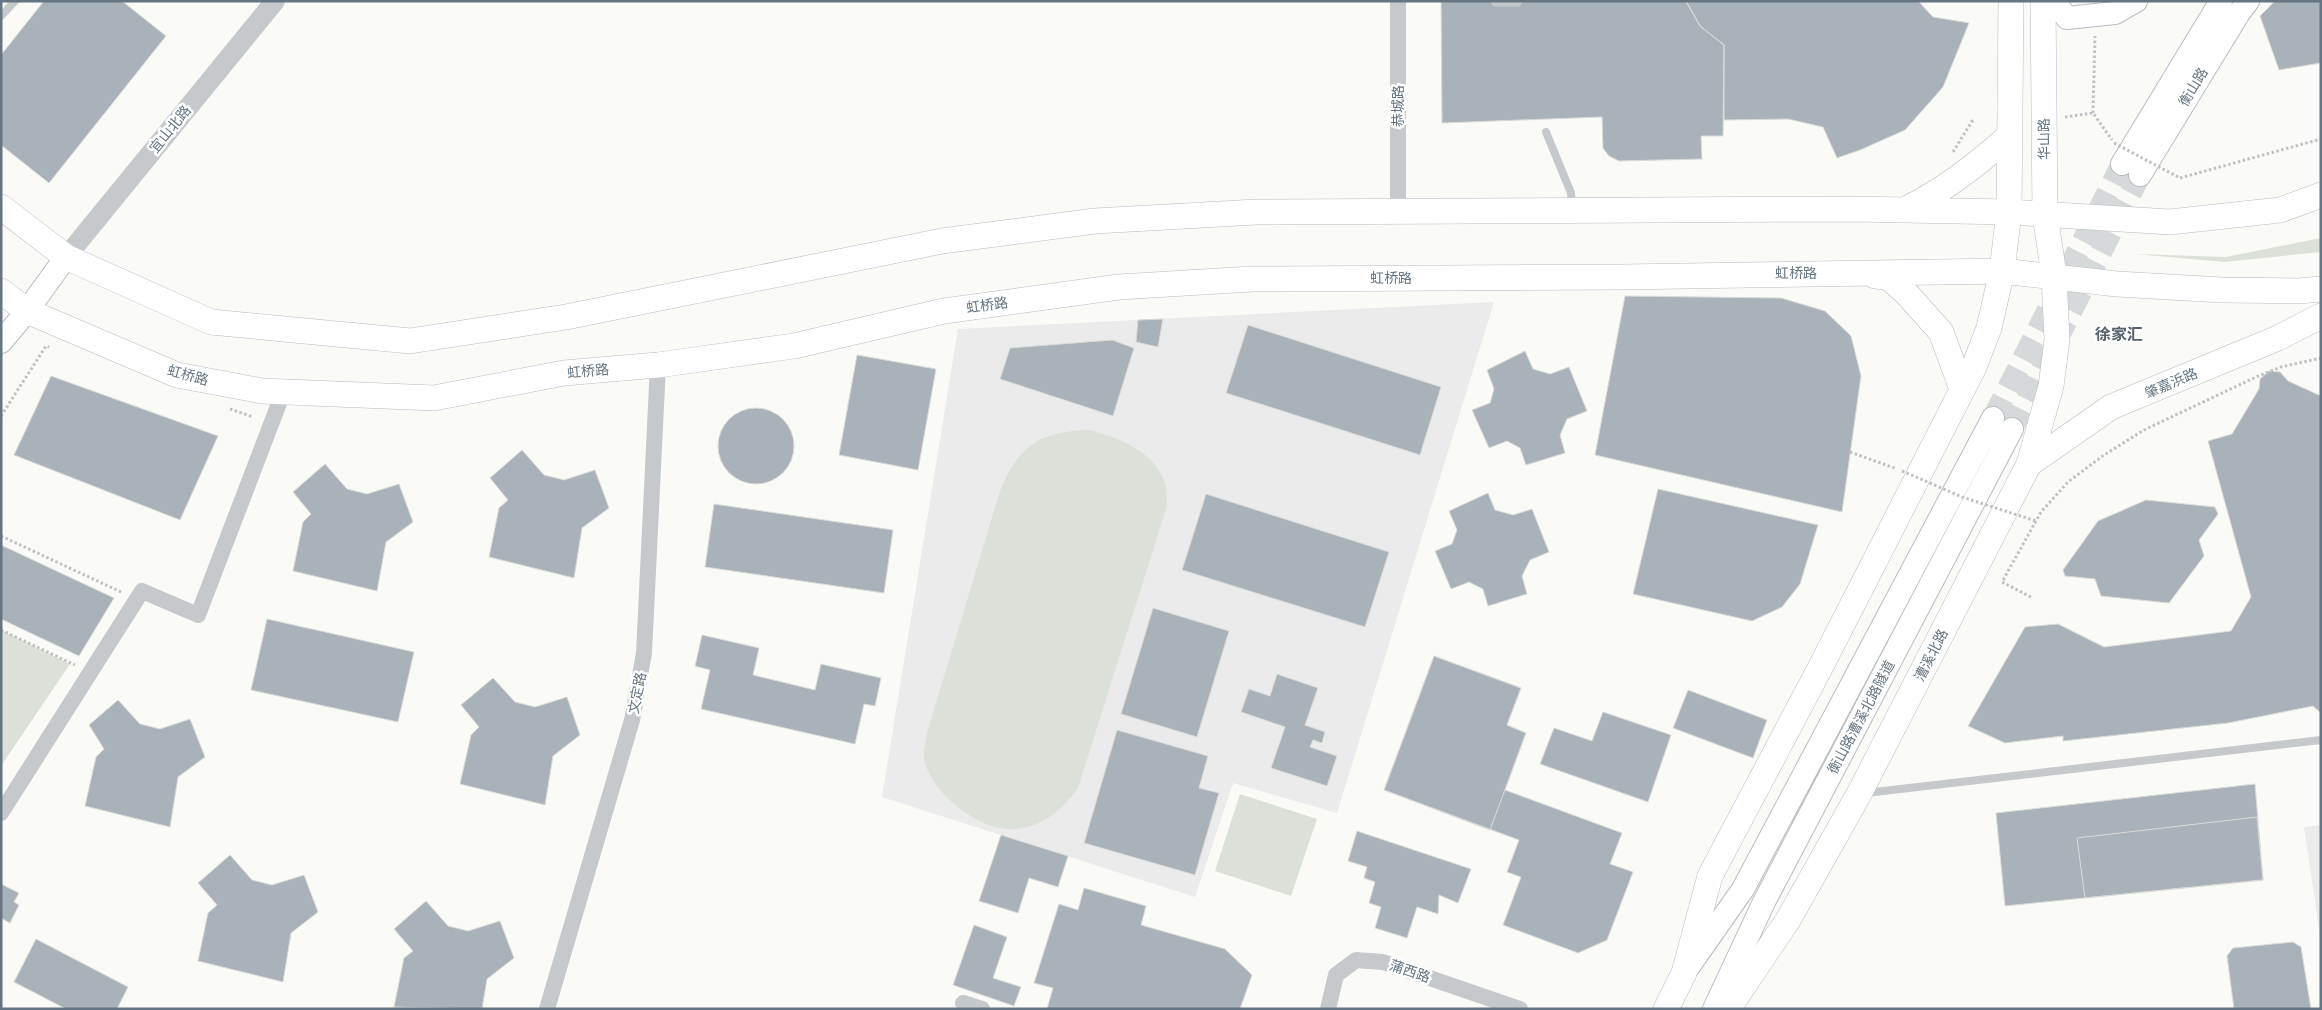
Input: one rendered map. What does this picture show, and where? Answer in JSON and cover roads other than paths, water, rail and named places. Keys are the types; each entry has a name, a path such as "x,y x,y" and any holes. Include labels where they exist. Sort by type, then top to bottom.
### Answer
{"main road":[{"path":"1666,1009 1684,973 1710,876 1818,672 1974,367 1989,328 2002,271 2009,212 2011,1"},
{"name":"华山路","path":"2043,1 2045,215 2054,275"},
{"path":"2054,1 2067,18 2115,13 2136,1"},
{"name":"衡山路","path":"2221,1 2131,169 2248,1"},
{"path":"1904,210 1932,197 1963,176 2009,136"},
{"path":"1,208 66,257 211,322 410,341 566,317 942,241 1095,221 1256,212 1398,210 1904,210 2009,212 2170,222 2280,210 2321,195"},
{"path":"1,342 27,311 66,257"},
{"path":"2002,271 2054,275 2117,284 2222,290 2298,291 2321,289"},
{"name":"虹桥路","path":"1,291 27,311 177,375 262,391 434,398 564,374 658,365 794,346 944,311 1119,287 1252,279 1623,277 2002,271"},
{"path":"1859,274 1889,278 1927,315 1941,332 1962,389"},
{"name":"漕溪北路","path":"1728,1009 1788,920 1860,794 2029,464 2051,386 2057,340 2054,275"},
{"name":"肇嘉浜路","path":"2029,464 2111,407 2278,338 2321,316"},
{"name":"衡山路漕溪北路隧道","path":"1684,973 1744,889 2003,423 1764,902 1714,1009"}],"street":[{"name":"宜山北路","path":"66,257 275,1"},
{"name":"恭城路","path":"1398,1 1398,210"},
{"path":"1496,1 1517,1"},
{"name":"文定路","path":"548,1009 632,720 644,652 658,365"},
{"path":"1,813 142,591 198,615 283,392"},
{"name":"蒲西路","path":"1328,1009 1336,975 1356,960 1383,962 1520,1009"},
{"path":"963,1003 982,1009"}],"lane":[{"path":"1,16 15,1"},
{"path":"1546,132 1571,193 1573,210"},
{"path":"1860,794 2321,740"}],"tunnel":[{"path":"1993,418 2122,164"},
{"path":"2012,429 2140,175"}],"district":[{"name":"徐家汇","path":"2119,334"}]}
